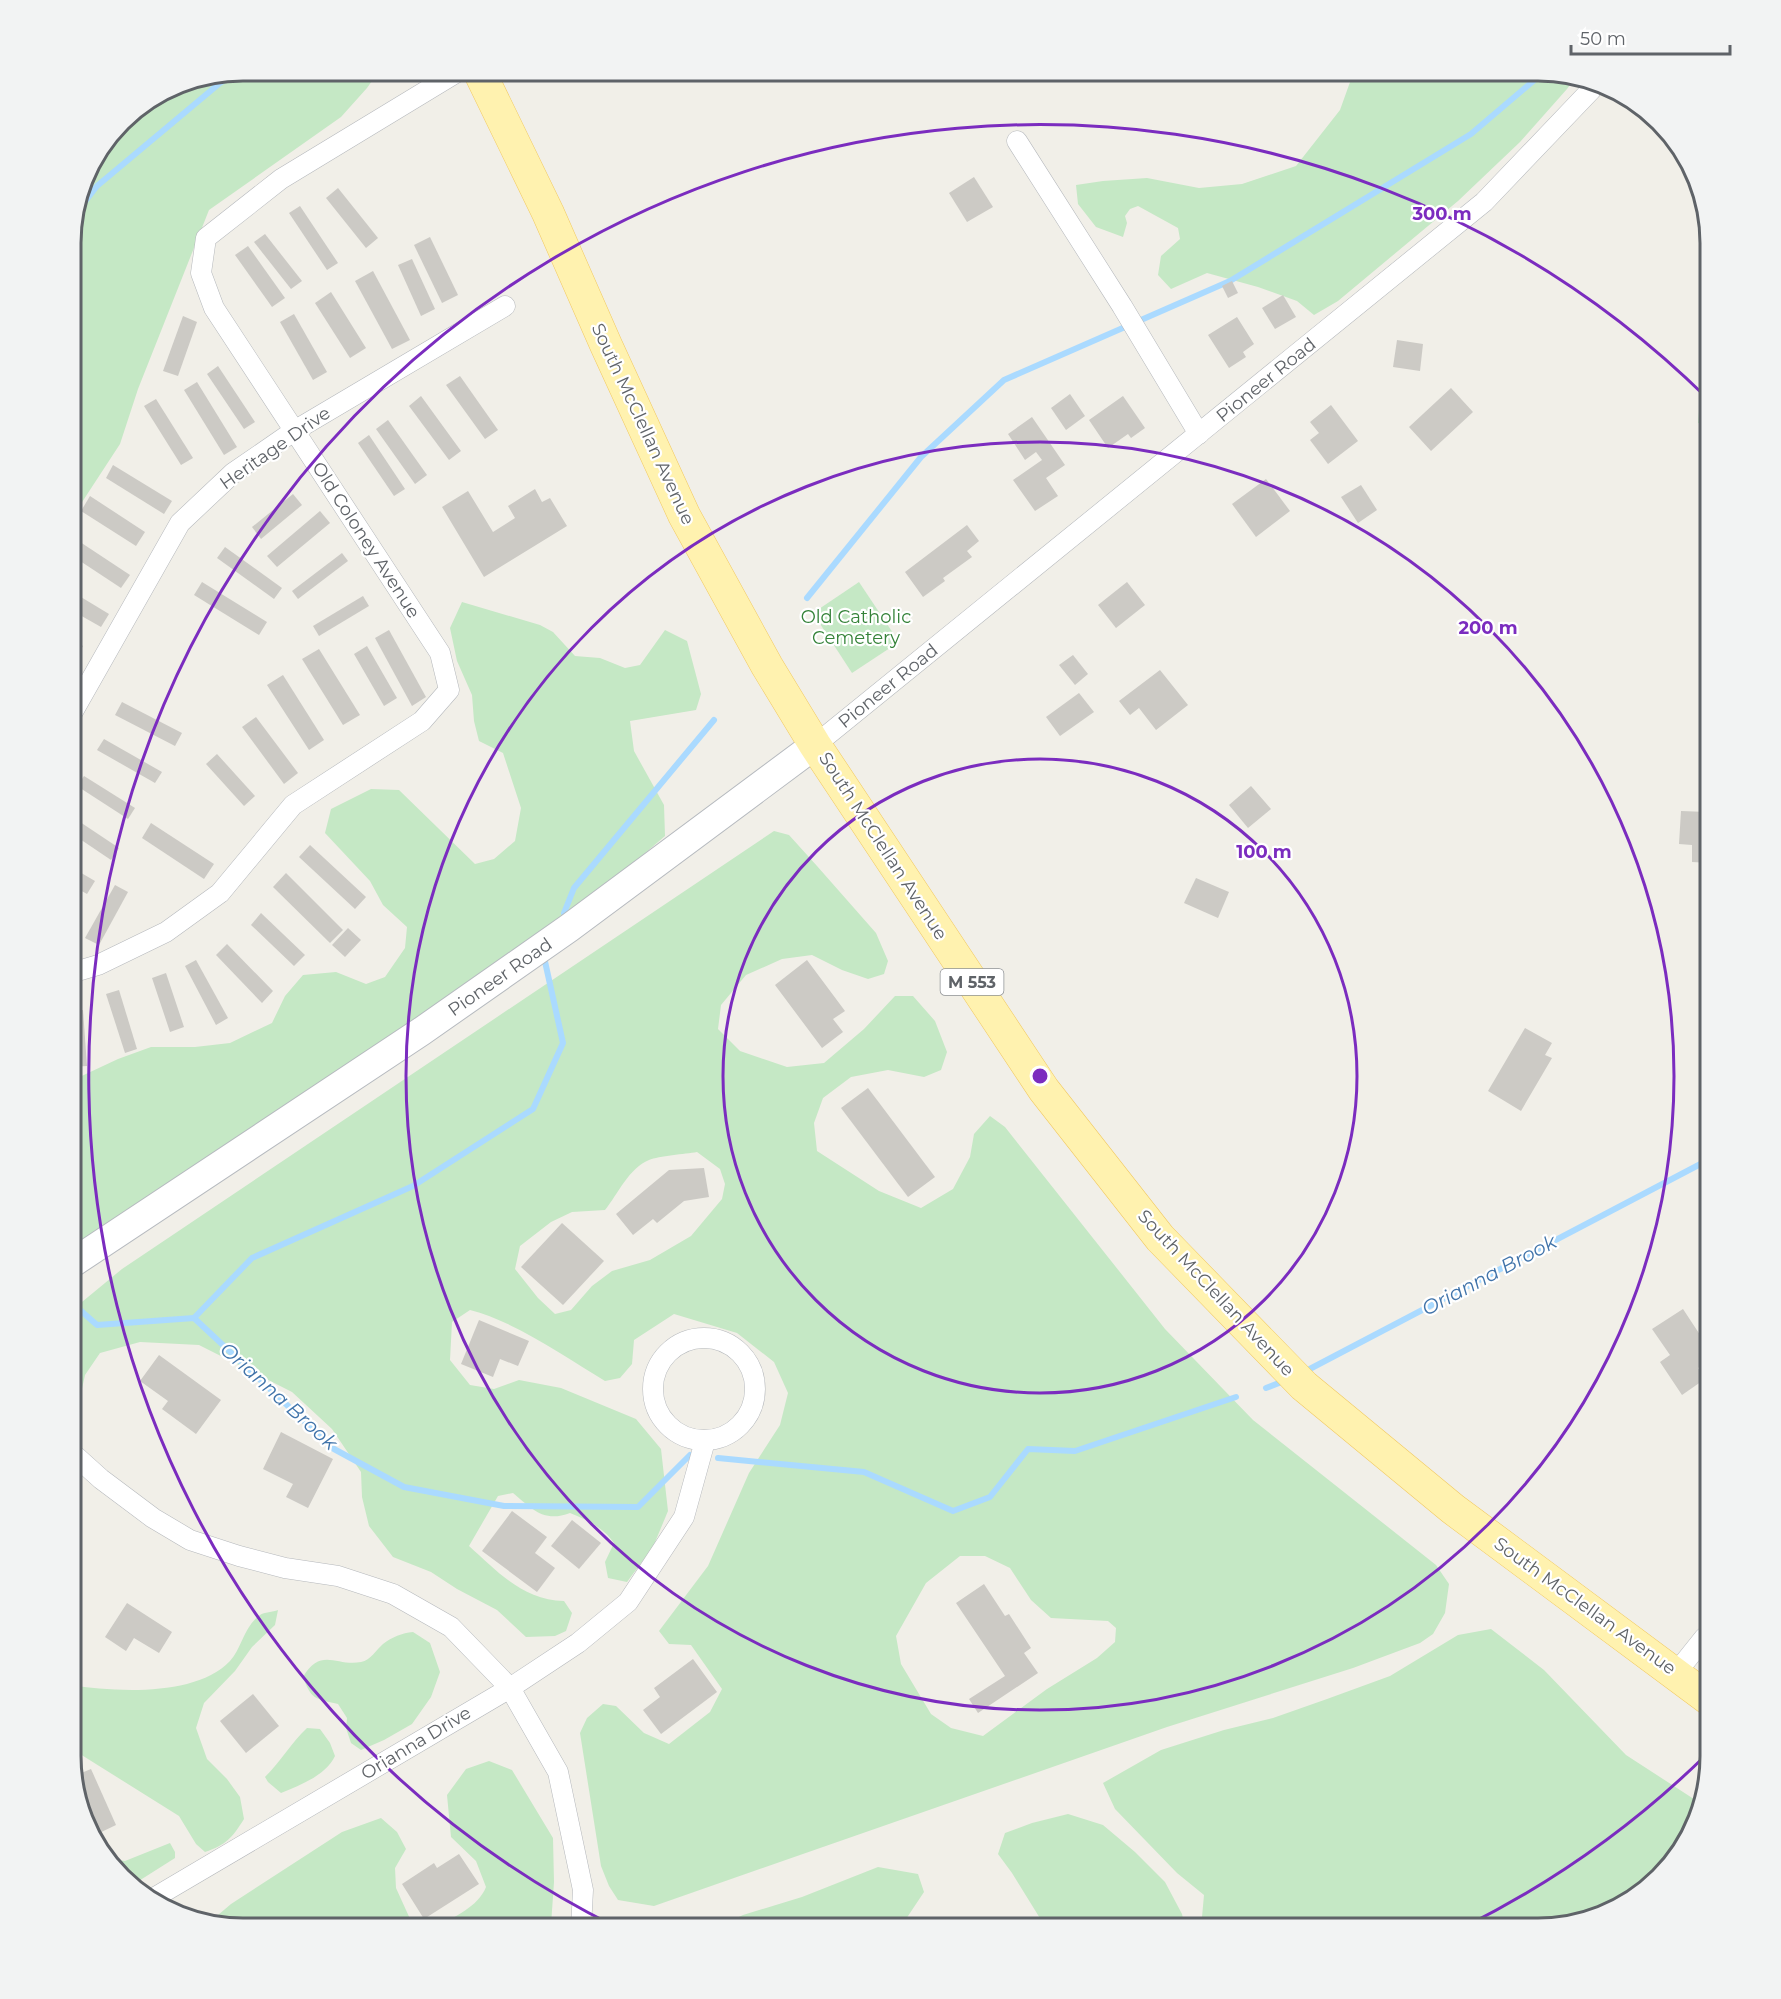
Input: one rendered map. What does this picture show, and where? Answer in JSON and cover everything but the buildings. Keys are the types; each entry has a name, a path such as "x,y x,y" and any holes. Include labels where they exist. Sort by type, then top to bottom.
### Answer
{"main road":[{"name":"South McClellan Avenue","path":"483,81 548,213 684,515 767,666 815,745 1044,1090 1160,1238 1304,1386 1453,1509 1700,1692"}],"street":[{"name":"Old Coloney Avenue","path":"81,970 98,965 166,932 220,893 293,805 422,722 449,690 440,653 214,308 201,273 206,238 281,178 441,81"},
{"name":"Pioneer Road","path":"81,1257 432,1024 569,928 815,745 1484,202 1591,90"},
{"path":"1017,141 1122,306 1199,434"},
{"name":"Heritage Drive","path":"81,697 180,523 233,473 294,431 505,306"},
{"path":"700,1338 717,1340 732,1346 744,1357 752,1371 756,1388 753,1404 746,1418 735,1430 721,1438 705,1441 687,1438 672,1430 660,1417 654,1401 653,1383 658,1366 668,1352 683,1343 700,1338"},
{"name":"Orianna Drive","path":"159,1895 510,1688 578,1643 628,1602 684,1517 705,1441"},
{"path":"81,1461 153,1518 190,1540 285,1568 339,1576 393,1594 451,1627 510,1688 558,1772 583,1890 581,1918"},
{"path":"1676,1673 1700,1643"}],"green space":[{"path":"232,81 372,81 341,117 209,210 138,389 120,444 81,504 81,232 84,211 93,181 114,144 136,121 153,108 171,98 211,84"},
{"path":"1350,81 1549,81 1571,84 1520,142 1458,201 1338,301 1314,315 1297,301 1207,273 1171,289 1158,275 1161,256 1180,239 1178,228 1138,206 1130,209 1125,216 1127,223 1123,237 1096,227 1078,204 1076,185 1147,178 1199,188 1242,184 1296,166 1340,110"},
{"path":"1700,398 1700,424 1698,423"},
{"name":"Old Catholic Cemetery","path":"859,582 899,642 852,673 813,613"},
{"path":"462,602 540,625 553,632 575,656 600,658 625,668 640,665 665,630 687,641 701,694 696,710 630,721 634,751 664,805 665,836 594,897 81,1247 81,1076 151,1047 195,1047 230,1043 272,1023 285,996 303,975 336,972 366,984 385,977 405,948 407,927 383,905 370,881 325,833 331,809 371,789 399,790 475,864 494,859 515,841 521,808 503,753 479,741 474,721 472,695 457,661 450,628"},
{"path":"774,831 789,835 876,933 888,961 884,974 868,979 842,970 812,955 782,959 746,975 721,1005 718,1029 740,1051 787,1067 824,1063 864,1029 895,996 913,996 935,1021 947,1052 941,1070 924,1077 888,1070 851,1077 823,1098 814,1123 817,1151 879,1191 921,1208 953,1189 970,1157 974,1134 990,1116 1005,1127 1165,1329 1253,1420 1436,1565 1449,1584 1445,1613 1433,1634 1420,1643 1353,1668 1167,1727 654,1906 618,1900 601,1866 580,1733 587,1718 603,1704 616,1706 644,1733 669,1744 710,1712 722,1689 691,1645 669,1644 659,1631 708,1566 749,1473 780,1425 788,1393 774,1362 737,1333 674,1314 634,1340 632,1364 620,1378 605,1381 522,1331 487,1315 470,1310 452,1322 450,1360 470,1385 494,1389 519,1380 561,1388 636,1419 661,1449 668,1511 653,1547 627,1582 608,1578 605,1562 614,1543 594,1525 570,1513 553,1516 539,1513 513,1493 498,1496 469,1546 512,1583 536,1596 564,1601 572,1613 566,1631 555,1636 526,1637 497,1610 431,1572 393,1557 369,1526 362,1497 361,1472 332,1429 292,1392 199,1345 140,1342 100,1353 85,1375 81,1393 81,1303 122,1269","holes":["697,1152 720,1169 725,1184 722,1199 691,1236 650,1260 612,1271 592,1286 571,1310 555,1314 538,1298 515,1269 520,1246 551,1222 572,1212 605,1210 630,1175 649,1160","960,1556 985,1556 1010,1568 1031,1600 1051,1618 1108,1621 1116,1628 1115,1642 1097,1658 1047,1689 983,1736 951,1728 931,1714 901,1664 896,1636 926,1583"]},
{"path":"278,1610 275,1625 252,1647 235,1671 204,1703 196,1728 207,1759 227,1779 240,1797 244,1819 228,1840 205,1852 196,1844 179,1816 81,1755 81,1686 132,1690 176,1686 197,1681 215,1673 230,1661 250,1625 262,1614"},
{"path":"1491,1629 1544,1670 1626,1755 1694,1799 1683,1828 1667,1855 1637,1885 1610,1901 1590,1909 1549,1918 1202,1918 1204,1895 1177,1873 1115,1809 1103,1783 1161,1750 1224,1730 1273,1718 1390,1676 1458,1635"},
{"path":"413,1632 430,1643 440,1672 431,1697 412,1724 361,1750 351,1743 346,1728 347,1718 338,1704 315,1697 303,1677 316,1662 323,1660 352,1663 365,1661 390,1639"},
{"path":"307,1728 320,1729 330,1743 335,1756 326,1769 319,1774 281,1793 265,1777"},
{"path":"489,1761 512,1770 553,1838 554,1882 551,1918 452,1918 471,1906 486,1887 476,1861 451,1837 447,1795 466,1769"},
{"path":"1068,1814 1103,1825 1165,1882 1183,1918 1040,1918 998,1854 1005,1833"},
{"path":"381,1818 397,1832 406,1849 395,1868 396,1888 410,1918 243,1918 217,1916 231,1904 342,1832"},
{"path":"170,1843 175,1852 175,1858 139,1881 118,1860 125,1861"},
{"path":"878,1867 918,1874 924,1892 907,1918 737,1918 802,1897"}],"waterway":[{"path":"807,598 921,457 1004,380 1230,281 1471,134 1533,81"},
{"path":"88,198 97,186 221,83"},
{"path":"564,913 574,888 714,720"},
{"path":"194,1318 252,1258 413,1186 533,1109 563,1043 544,957"},
{"name":"Orianna Brook","path":"1304,1372 1700,1164"},
{"name":"Orianna Brook","path":"81,1311 97,1325 194,1318 334,1449 404,1487 504,1506 638,1507 690,1455"},
{"name":"Orianna Brook","path":"1266,1388 1284,1381"},
{"name":"Orianna Brook","path":"718,1458 864,1472 953,1511 990,1497 1028,1449 1075,1451 1236,1397"}]}
